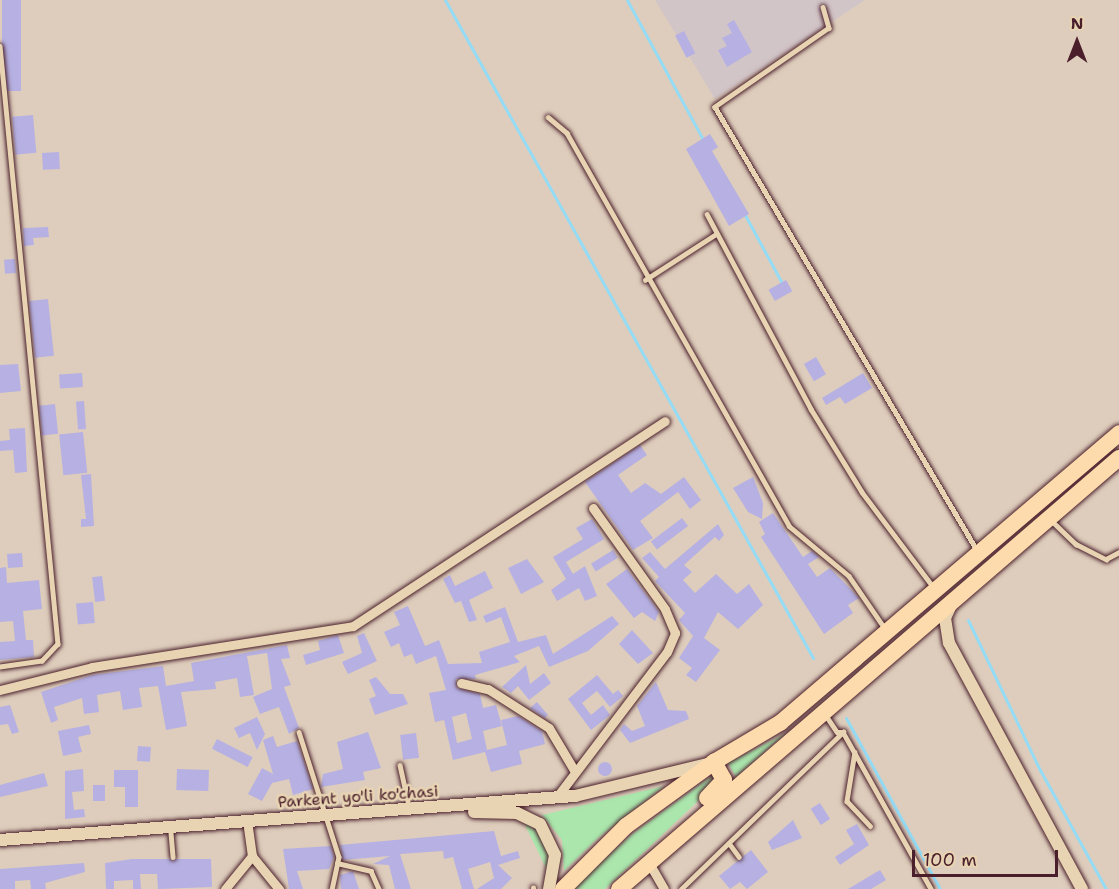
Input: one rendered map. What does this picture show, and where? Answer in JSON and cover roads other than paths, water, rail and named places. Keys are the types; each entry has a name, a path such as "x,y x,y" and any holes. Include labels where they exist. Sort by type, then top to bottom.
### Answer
{"highway":[{"path":"563,889 626,826 714,762 780,723 1119,433"},
{"path":"619,889 1119,458"},
{"path":"649,863 682,820 723,783 723,769 714,762"}],"street":[{"path":"0,690 92,667 353,626 665,421"},
{"path":"556,798 574,770 666,652 675,633 665,609 593,508"},
{"path":"949,643 947,611 965,589"},
{"path":"915,632 936,632 949,643 1082,889"},
{"path":"461,683 488,689 549,728 574,770"},
{"name":"Parkent yo'li ko'chasi","path":"0,846 248,827 410,809 556,798 714,762"},
{"name":"Parkent yo'li ko'chasi","path":"0,840 329,819 470,812 517,813 540,824 555,855 549,889"},
{"path":"248,827 252,856 279,889"},
{"path":"225,889 252,856"},
{"path":"649,863 664,889"}],"lane":[{"path":"823,7 829,28 716,107 979,553"},
{"path":"0,46 58,644 42,661 0,667"},
{"path":"548,117 573,143 625,233 645,280 789,526 849,576 887,632"},
{"path":"706,214 856,483 936,590"},
{"path":"645,280 716,234"},
{"path":"1049,518 1076,544 1106,559 1119,552"},
{"path":"823,711 837,732 843,732"},
{"path":"299,732 329,819 337,863 332,889"},
{"path":"843,732 931,889"},
{"path":"681,889 843,732"},
{"path":"855,752 847,801 870,826"},
{"path":"400,765 410,809"},
{"path":"171,833 173,857"},
{"path":"729,843 739,857"},
{"path":"337,863 371,872 379,889"}],"waterway":[{"path":"445,0 813,658"},
{"path":"627,0 704,141"},
{"path":"745,215 783,285"},
{"path":"968,620 1040,770 1106,889"},
{"path":"846,718 940,889"}]}
